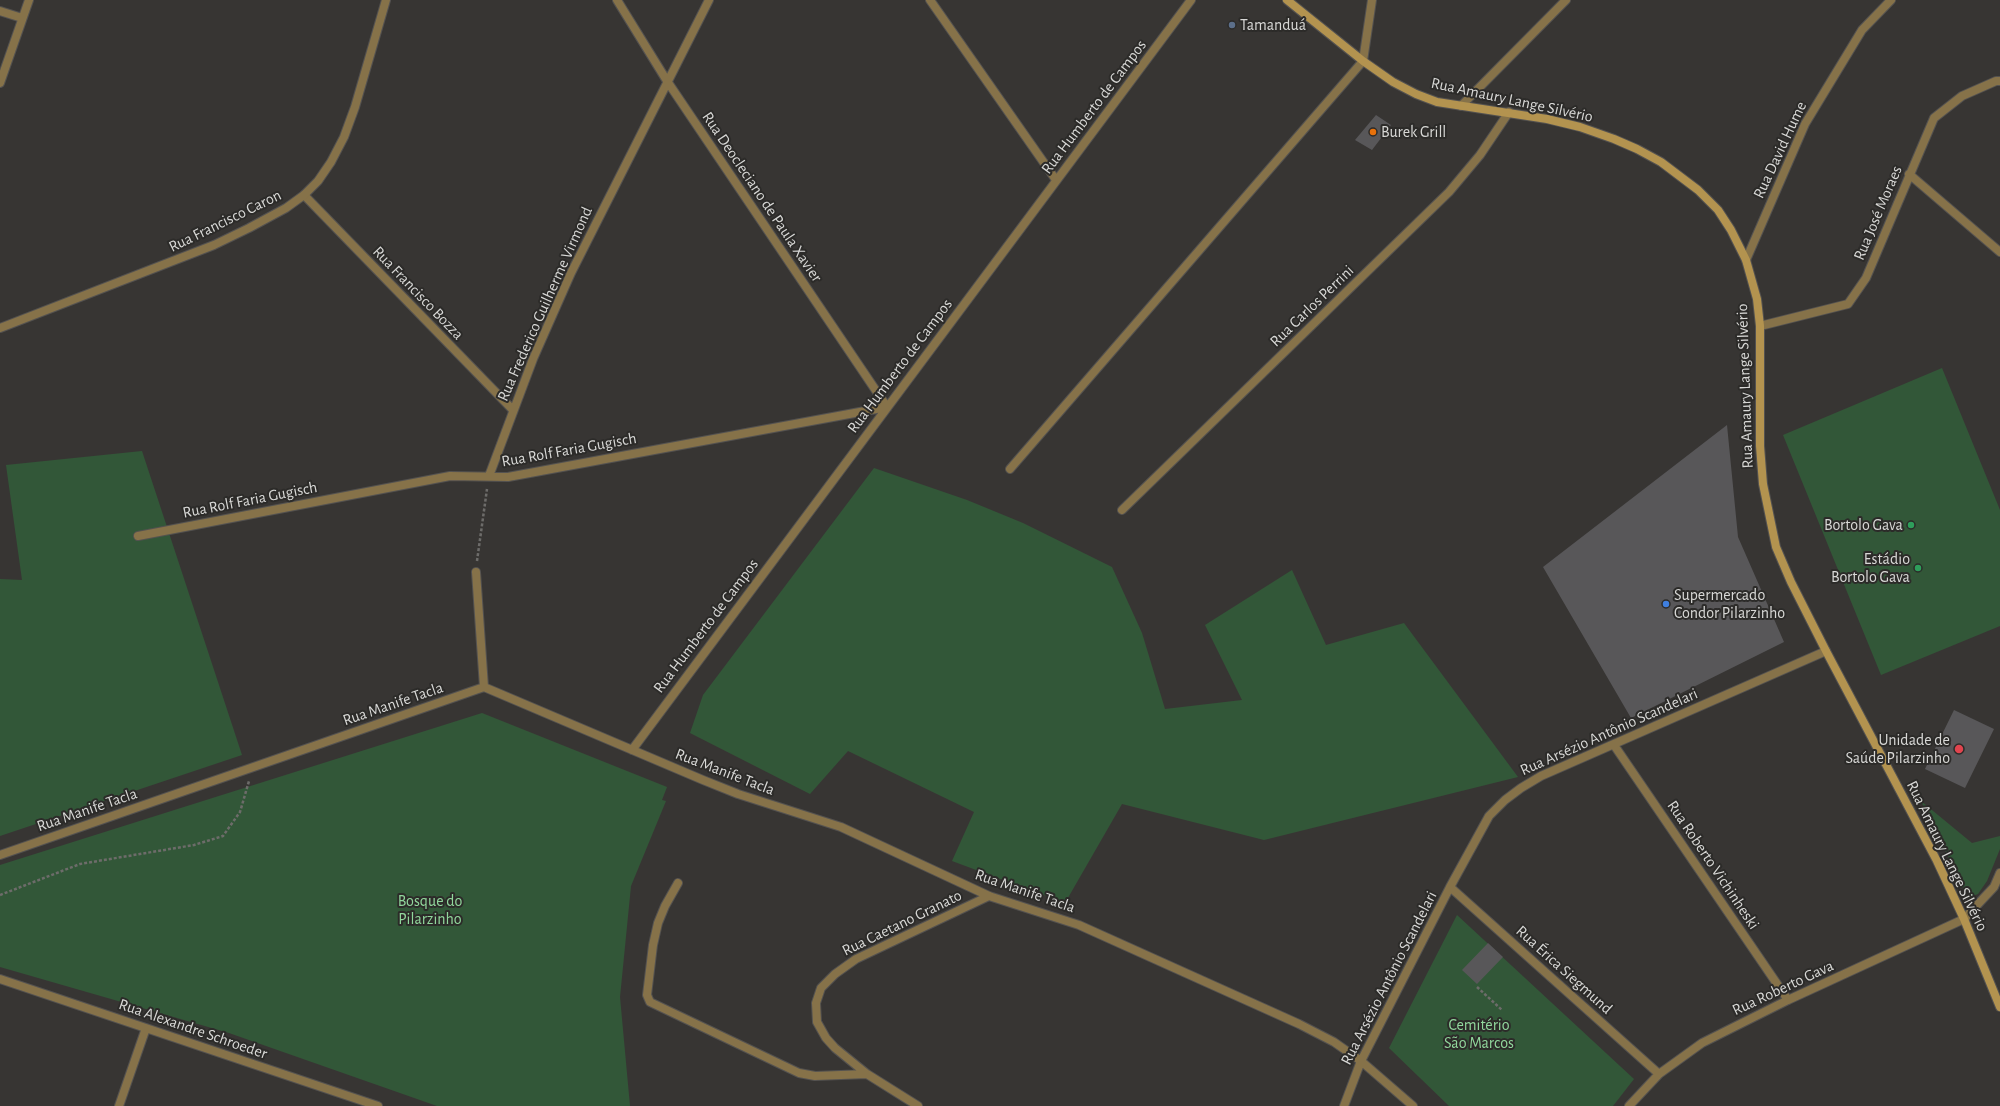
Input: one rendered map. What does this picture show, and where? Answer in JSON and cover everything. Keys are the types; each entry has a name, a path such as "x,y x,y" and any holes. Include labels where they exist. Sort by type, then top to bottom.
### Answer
{"main road":[{"name":"Rua Amaury Lange Silvério","path":"1287,0 1363,61 1393,82 1416,94 1438,102 1509,112 1580,127 1620,141 1661,162 1698,190 1718,210 1731,230 1746,260 1757,299 1760,326 1760,446 1763,484 1768,515 1776,547 1794,588 1826,651 1937,861 1964,919 2000,1007"}],"street":[{"path":"0,83 28,0"},
{"name":"Rua Francisco Caron","path":"0,328 214,245 255,225 304,195 318,181 327,169 344,137 355,107 386,0"},
{"name":"Rua Deocleciano de Paula Xavier","path":"617,0 667,81 887,407"},
{"name":"Rua Frederico Guilherme Virmond","path":"489,476 532,359 571,273 709,0"},
{"path":"930,0 1056,180"},
{"name":"Rua Humberto de Campos","path":"632,750 1191,0"},
{"path":"1010,469 1363,61 1372,0"},
{"path":"1461,106 1566,0"},
{"name":"Rua David Hume","path":"1746,260 1805,124 1862,30 1891,0"},
{"path":"0,10 22,18"},
{"name":"Rua José Moraes","path":"1760,326 1848,304 1866,278 1934,118 1962,96 1996,81 2000,81"},
{"name":"Rua Carlos Perrini","path":"1122,510 1449,192 1480,155 1509,112"},
{"path":"1909,174 2000,252"},
{"name":"Rua Francisco Bozza","path":"304,195 512,410"},
{"name":"Rua Rolf Faria Gugisch","path":"138,536 450,476 508,477 887,407"},
{"path":"476,572 484,687"},
{"name":"Rua Arsézio Antônio Scandelari","path":"1344,1106 1361,1061 1450,888 1489,816 1505,800 1541,776 1826,651"},
{"name":"Rua Manife Tacla","path":"0,855 484,687 738,794 841,827 989,896 1079,925 1299,1024 1334,1042 1361,1061 1413,1106"},
{"name":"Rua Roberto Vichinheski","path":"1614,744 1788,1000"},
{"path":"1964,919 1997,888 2000,873"},
{"path":"678,883 665,906 656,931 647,995 650,1002 799,1073 815,1076 867,1074"},
{"name":"Rua Érica Siegmund","path":"1450,888 1659,1074"},
{"name":"Rua Caetano Granato","path":"918,1106 867,1074 835,1048 826,1038 817,1022 816,1003 821,988 835,974 856,959 989,896"},
{"name":"Rua Roberto Gava","path":"1629,1106 1659,1074 1702,1043 1788,1000 1964,919"},
{"name":"Rua Alexandre Schroeder","path":"0,979 378,1106"},
{"path":"119,1106 146,1028"}],"path":[{"path":"476,572 489,476"},
{"path":"0,895 80,864 194,845 223,836 240,812 253,767"},
{"path":"1477,987 1502,1010"}],"green space":[{"name":"Estádio Bortolo Gava","path":"1942,368 2000,510 2000,626 1881,675 1783,435"},
{"path":"142,451 242,755 0,836 0,579 22,580 6,465"},
{"path":"874,468 967,500 1023,523 1112,567 1142,633 1165,709 1242,700 1205,625 1292,570 1326,645 1404,623 1518,777 1264,840 1122,804 1065,903 952,861 974,812 848,751 810,794 690,733 703,695"},
{"name":"Bosque do Pilarzinho","path":"482,713 667,787 662,800 666,801 631,886 620,997 630,1106 437,1106 229,1033 0,967 0,865"},
{"path":"1921,801 1972,843 2000,836 2000,849 1987,881 1978,894 1968,898"},
{"name":"Cemitério São Marcos","path":"1457,915 1634,1079 1613,1106 1449,1106 1389,1048"}],"building":[{"name":"Burek Grill","path":"1376,115 1391,125 1372,150 1355,140"},
{"name":"Supermercado Condor Pilarzinho","path":"1727,425 1738,537 1784,642 1631,718 1543,567"},
{"name":"Unidade de Saúde Pilarzinho","path":"1954,710 1994,729 1965,788 1925,769"},
{"path":"1488,943 1503,957 1477,984 1462,970"}],"place":[{"name":"Tamanduá","path":"1232,25"},
{"name":"Burek Grill","path":"1373,132"},
{"name":"Bortolo Gava","path":"1911,525"},
{"name":"Estádio Bortolo Gava","path":"1918,568"},
{"name":"Supermercado Condor Pilarzinho","path":"1666,604"},
{"name":"Unidade de Saúde Pilarzinho","path":"1959,749"}]}
